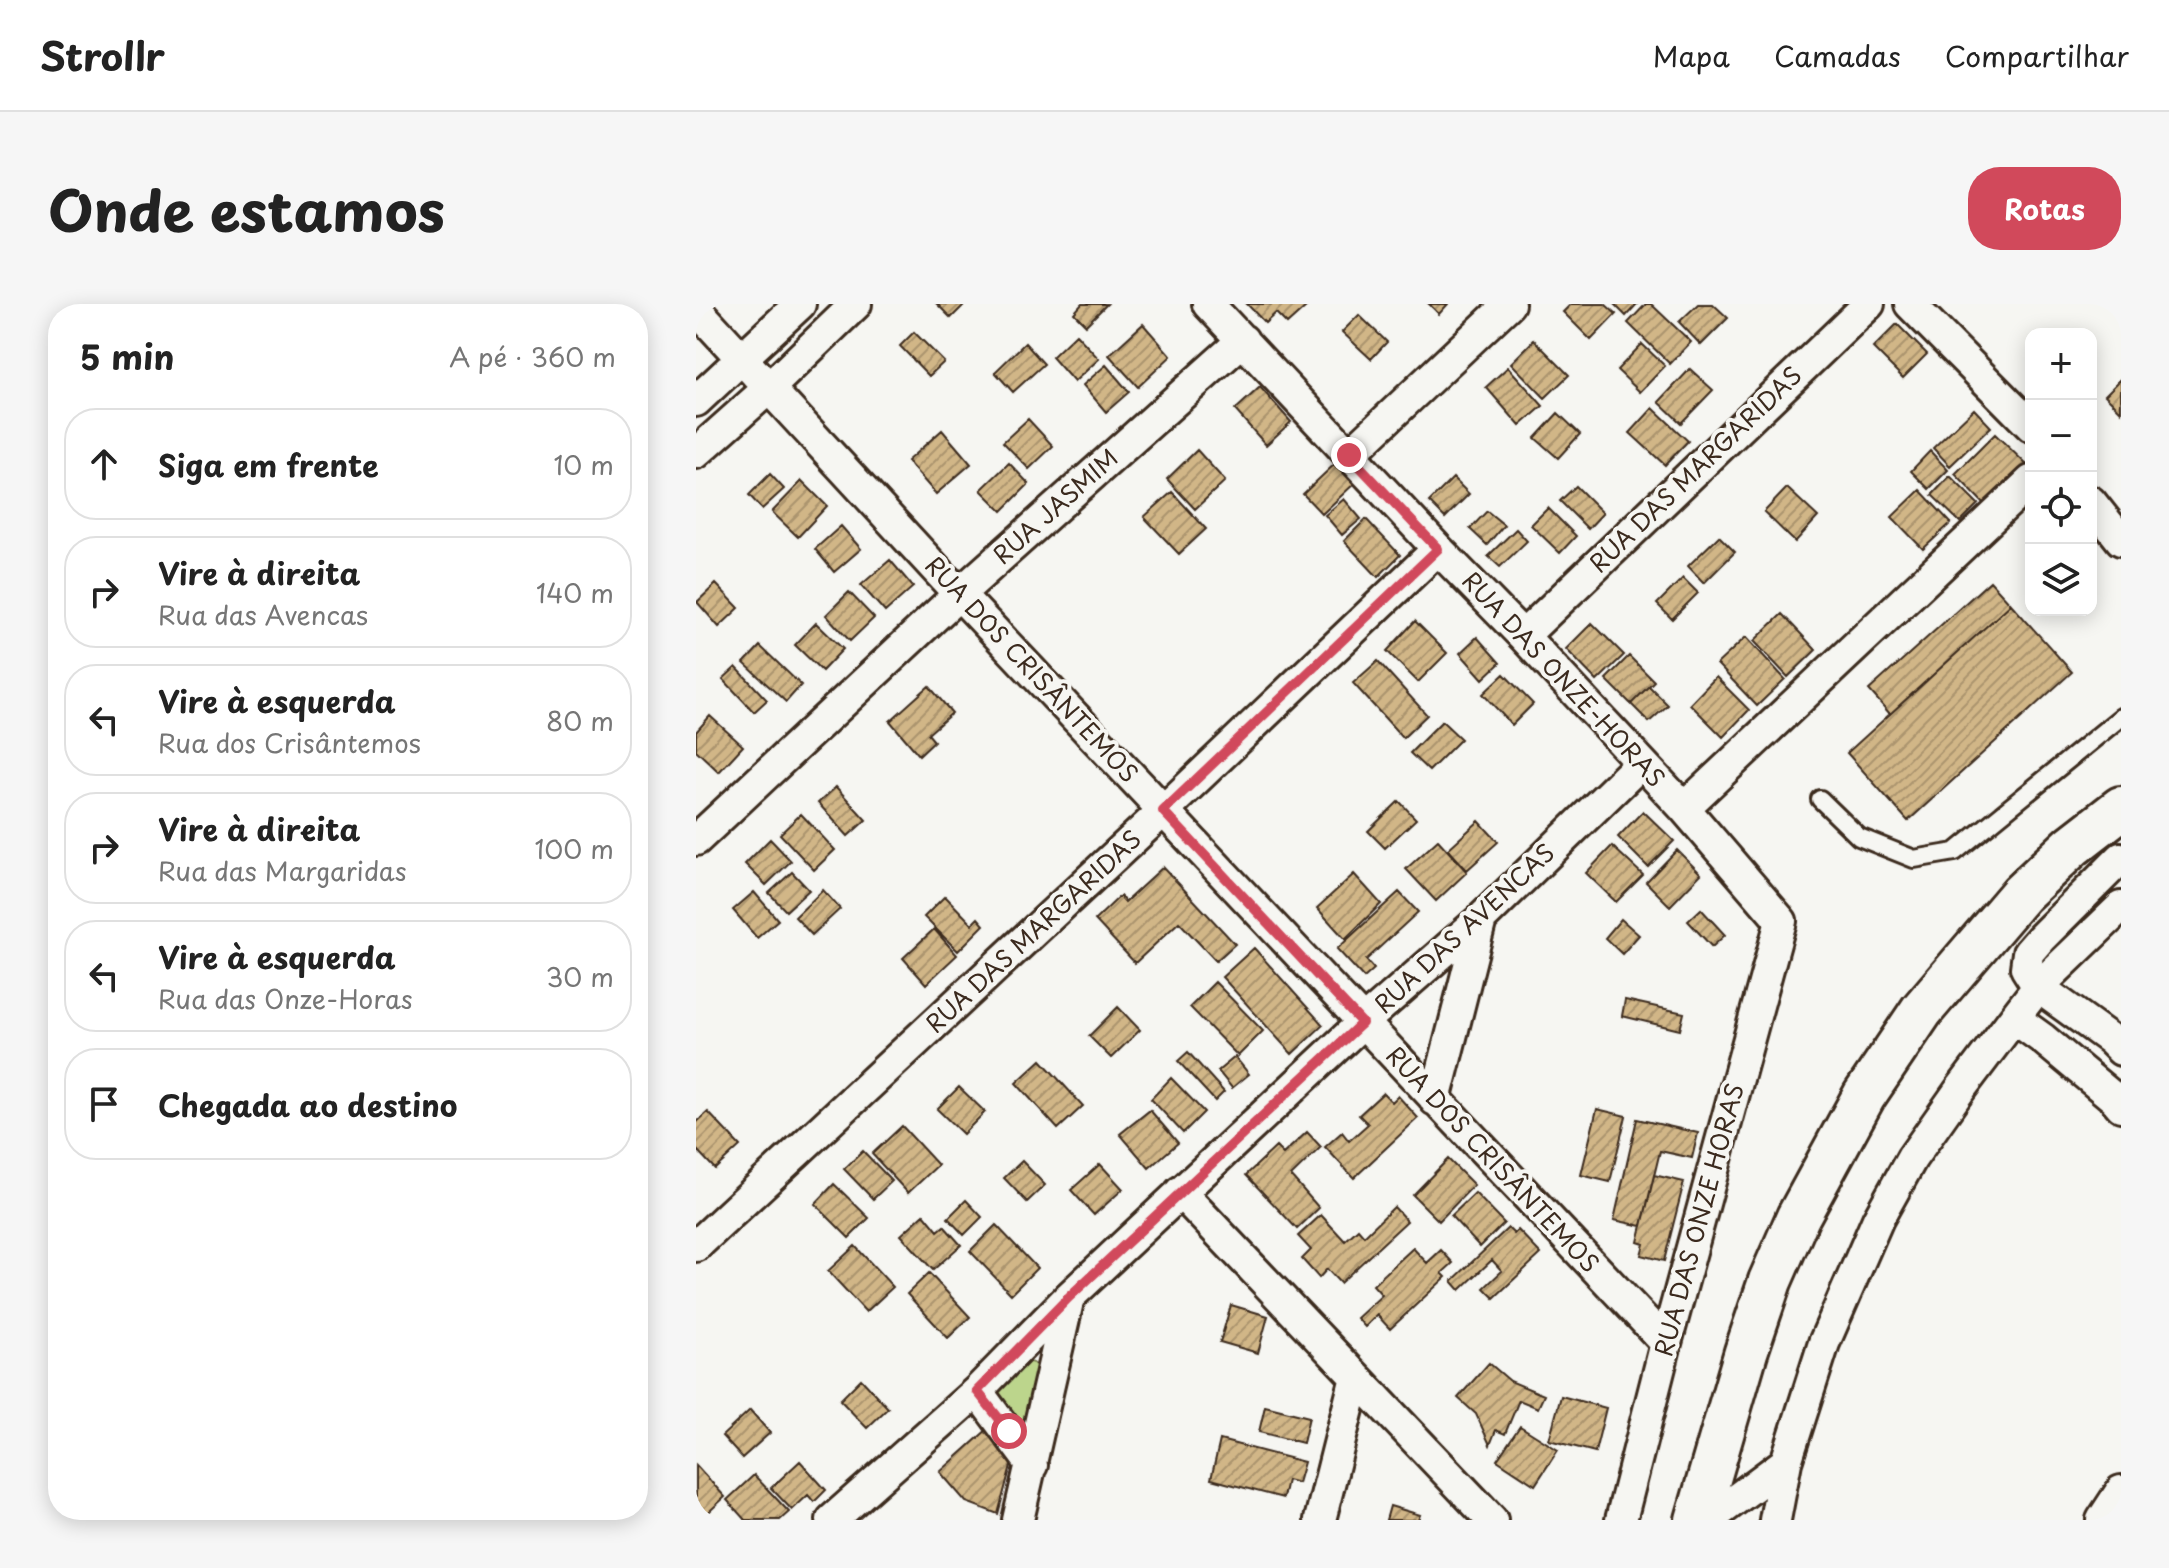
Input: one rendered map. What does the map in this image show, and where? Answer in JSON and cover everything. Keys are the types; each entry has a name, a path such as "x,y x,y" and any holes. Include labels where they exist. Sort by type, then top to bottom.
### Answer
{"main road":[{"path":"1697,1520 1770,1281 1798,1217 1864,1096 1922,1010 2021,894 2072,846 2121,808"}],"street":[{"path":"696,401 800,304"},
{"path":"696,453 856,304"},
{"name":"RUA DAS ONZE-HORAS","path":"1208,304 1684,808 1781,921"},
{"path":"1349,455 1509,304"},
{"name":"RUA DAS MARGARIDAS","path":"1523,636 1869,304"},
{"path":"1910,304 2025,420"},
{"name":"RUA DOS CRISÂNTEMOS","path":"696,309 959,594 1666,1343"},
{"name":"RUA JASMIM","path":"696,840 959,594 1243,340"},
{"path":"2097,486 2121,505"},
{"path":"1684,808 2025,487"},
{"path":"2097,510 2121,540"},
{"name":"RUA DAS MARGARIDAS","path":"696,1246 1163,811 1438,549"},
{"name":"RUA DAS AVENCAS","path":"832,1520 977,1391 1069,1297 1180,1192 1362,1023 1481,919 1641,763"},
{"path":"2121,858 2028,953 2026,968 2038,987 2121,1050"},
{"path":"1775,1520 1786,1462 1824,1343 1878,1219 1912,1158 2038,987 2121,907"},
{"path":"1435,1100 1481,919"},
{"name":"RUA DAS ONZE HORAS","path":"1621,1520 1781,921"},
{"path":"2014,1018 2121,1106"},
{"path":"1180,1192 1492,1520"},
{"path":"1018,1520 1069,1297"},
{"path":"1320,1520 1356,1377"},
{"path":"977,1391 1032,1465"},
{"path":"1708,1520 1786,1462"},
{"path":"2102,1520 2121,1491"}],"lane":[{"path":"1820,799 1859,837 1914,859 1955,852 2121,717"}],"green space":[{"path":"1023,1360 1033,1363 1043,1372 1035,1420 1016,1420 996,1399 997,1384"}],"building":[{"path":"937,304 965,304 951,318"},
{"path":"1082,304 1107,304 1086,325 1074,313"},
{"path":"1247,304 1303,304 1306,307 1287,324 1276,313 1265,323"},
{"path":"1429,304 1448,304 1439,314"},
{"path":"1571,304 1605,304 1616,314 1591,340 1563,312"},
{"path":"1614,304 1637,304 1626,316"},
{"path":"1646,304 1651,304 1691,342 1670,364 1628,323"},
{"path":"1698,304 1713,304 1728,318 1701,345 1679,322"},
{"path":"1359,315 1387,342 1371,359 1342,332"},
{"path":"1143,324 1171,356 1138,387 1109,355"},
{"path":"1897,324 1927,354 1903,378 1873,348"},
{"path":"914,332 944,362 929,376 900,346"},
{"path":"1076,334 1099,359 1074,382 1052,357"},
{"path":"1534,340 1569,375 1545,398 1511,363"},
{"path":"1025,343 1044,364 1013,392 995,372"},
{"path":"1642,344 1665,366 1640,392 1617,370"},
{"path":"1106,365 1129,392 1106,412 1083,385"},
{"path":"1508,367 1543,406 1520,426 1486,387"},
{"path":"1690,369 1713,390 1681,423 1659,402"},
{"path":"2121,379 2121,411 2105,395"},
{"path":"1260,387 1291,422 1266,445 1235,410"},
{"path":"1653,408 1688,441 1665,465 1630,433"},
{"path":"1974,409 1991,427 1950,466 1933,448"},
{"path":"1558,413 1580,434 1558,458 1535,438"},
{"path":"1028,419 1053,446 1029,469 1003,442"},
{"path":"942,430 971,464 936,494 907,461"},
{"path":"1995,434 2025,463 2025,471 1988,508 1955,474"},
{"path":"1197,450 1225,481 1195,509 1167,479"},
{"path":"1930,451 1948,470 1929,489 1911,471"},
{"path":"1338,461 1357,481 1322,514 1303,494"},
{"path":"1009,463 1029,484 1002,511 981,490"},
{"path":"770,474 784,489 762,509 749,495"},
{"path":"1950,476 1978,504 1960,522 1932,495"},
{"path":"1453,478 1469,494 1445,518 1429,502"},
{"path":"802,481 827,506 798,537 772,512"},
{"path":"1576,486 1603,513 1588,529 1560,501"},
{"path":"1787,488 1818,517 1795,542 1764,512"},
{"path":"1920,490 1951,523 1923,549 1892,517"},
{"path":"1172,492 1206,529 1179,554 1144,517"},
{"path":"1344,499 1361,519 1342,535 1325,515"},
{"path":"1548,508 1576,536 1560,553 1531,525"},
{"path":"1487,511 1504,525 1487,545 1470,529"},
{"path":"1366,519 1400,555 1378,577 1344,541"},
{"path":"841,526 861,549 834,572 815,549"},
{"path":"1516,529 1527,541 1500,567 1488,556"},
{"path":"1719,536 1735,552 1704,583 1688,566"},
{"path":"890,560 913,587 885,612 861,585"},
{"path":"1683,578 1698,593 1672,619 1657,604"},
{"path":"1990,581 2011,604 1890,714 1869,690"},
{"path":"716,584 739,608 719,627 697,602"},
{"path":"849,592 874,618 850,641 826,615"},
{"path":"2011,604 2072,672 1908,821 1847,753"},
{"path":"1782,614 1816,650 1788,677 1754,641"},
{"path":"1415,621 1447,653 1418,682 1387,651"},
{"path":"816,623 843,649 822,671 795,645"},
{"path":"1592,623 1624,655 1597,681 1566,649"},
{"path":"1477,637 1500,663 1483,679 1460,653"},
{"path":"1746,637 1785,679 1757,706 1717,664"},
{"path":"760,646 801,685 786,702 744,663"},
{"path":"1629,656 1654,681 1631,704 1606,679"},
{"path":"1378,661 1427,715 1403,738 1353,683"},
{"path":"736,667 767,700 754,712 723,679"},
{"path":"1504,674 1533,704 1512,725 1483,694"},
{"path":"1716,677 1749,710 1723,737 1690,704"},
{"path":"929,686 952,713 928,734 934,741 919,755 890,721"},
{"path":"1649,686 1668,705 1649,722 1631,704"},
{"path":"710,716 743,746 719,772 696,750 696,732"},
{"path":"1442,721 1461,739 1429,771 1410,753"},
{"path":"836,787 866,820 848,836 818,803"},
{"path":"1399,801 1416,819 1385,848 1368,831"},
{"path":"1643,811 1674,841 1648,867 1618,837"},
{"path":"801,814 835,850 814,870 780,834"},
{"path":"1479,821 1498,842 1467,870 1448,849"},
{"path":"770,839 791,861 766,885 745,864"},
{"path":"1438,840 1467,872 1436,901 1406,869"},
{"path":"1612,846 1643,875 1616,902 1586,873"},
{"path":"1677,850 1701,874 1670,906 1646,882"},
{"path":"1163,867 1235,944 1216,961 1179,922 1135,963 1095,920 1120,896 1125,902"},
{"path":"792,872 809,890 786,911 769,893"},
{"path":"1354,874 1381,904 1345,939 1317,908"},
{"path":"823,890 840,909 812,935 795,917"},
{"path":"754,892 778,920 757,938 733,910"},
{"path":"1399,892 1418,912 1366,960 1374,969 1364,978 1337,949"},
{"path":"945,896 972,924 978,918 984,925 958,951 924,917"},
{"path":"1701,909 1725,935 1712,947 1688,921"},
{"path":"1621,919 1639,935 1622,954 1605,938"},
{"path":"934,929 957,955 926,984 903,958"},
{"path":"1254,948 1323,1025 1292,1054 1222,977"},
{"path":"1215,982 1263,1031 1238,1056 1190,1007"},
{"path":"1625,1000 1684,1013 1680,1030 1622,1016"},
{"path":"1118,1007 1140,1030 1111,1058 1089,1036"},
{"path":"1188,1052 1224,1092 1215,1101 1178,1061"},
{"path":"1235,1057 1249,1074 1232,1088 1218,1071"},
{"path":"1041,1060 1083,1106 1058,1129 1016,1083"},
{"path":"1171,1078 1204,1112 1183,1133 1151,1099"},
{"path":"959,1087 985,1112 963,1134 937,1109"},
{"path":"1383,1093 1392,1102 1398,1096 1418,1118 1354,1178 1325,1147 1342,1132 1349,1141 1368,1124 1359,1115"},
{"path":"1597,1109 1626,1116 1610,1182 1581,1175"},
{"path":"1150,1110 1178,1143 1149,1168 1120,1134"},
{"path":"708,1112 740,1146 715,1169 696,1149 696,1123"},
{"path":"1637,1119 1698,1133 1692,1158 1660,1151 1642,1226 1614,1220"},
{"path":"902,1126 938,1165 908,1193 872,1154"},
{"path":"1307,1132 1321,1147 1291,1176 1319,1208 1297,1229 1246,1175 1276,1147 1283,1154"},
{"path":"863,1151 892,1181 873,1199 844,1169"},
{"path":"1448,1159 1474,1185 1439,1221 1413,1195"},
{"path":"1022,1161 1045,1185 1027,1202 1004,1178"},
{"path":"1100,1164 1123,1189 1094,1215 1071,1190"},
{"path":"1654,1175 1684,1182 1664,1261 1641,1255 1644,1244 1638,1242"},
{"path":"834,1184 869,1218 849,1238 815,1204"},
{"path":"1475,1193 1504,1223 1480,1247 1451,1216"},
{"path":"966,1200 982,1217 964,1235 948,1218"},
{"path":"1394,1207 1407,1221 1340,1283 1327,1269 1319,1278 1302,1259 1311,1250 1298,1236 1321,1215 1345,1241 1358,1229 1364,1236"},
{"path":"924,1214 938,1231 944,1226 961,1245 933,1270 901,1235"},
{"path":"996,1225 1037,1268 1011,1294 970,1251"},
{"path":"1508,1228 1514,1234 1518,1230 1541,1254 1494,1298 1484,1288 1502,1271 1492,1260 1460,1290 1452,1281"},
{"path":"855,1246 893,1287 866,1312 828,1271"},
{"path":"1413,1248 1427,1263 1441,1250 1453,1263 1442,1273 1446,1277 1390,1329 1377,1315 1365,1327 1357,1318 1382,1295 1373,1285"},
{"path":"929,1273 970,1317 948,1338 907,1294"},
{"path":"1231,1305 1268,1316 1258,1353 1220,1342"},
{"path":"1489,1363 1510,1381 1544,1395 1538,1408 1519,1400 1505,1434 1496,1430 1490,1445 1476,1414 1458,1398"},
{"path":"861,1379 888,1408 867,1428 840,1400"},
{"path":"1561,1396 1606,1408 1595,1452 1549,1440"},
{"path":"1265,1406 1309,1417 1303,1443 1259,1432"},
{"path":"750,1410 770,1433 742,1458 722,1436"},
{"path":"1520,1426 1558,1450 1535,1485 1497,1460"},
{"path":"989,1428 1013,1458 998,1514 966,1502 940,1472"},
{"path":"1220,1440 1304,1462 1298,1483 1287,1480 1283,1498 1211,1479"},
{"path":"800,1461 826,1490 814,1502 808,1495 792,1510 771,1488"},
{"path":"696,1465 725,1497 700,1520 696,1520"},
{"path":"754,1475 789,1512 780,1520 745,1520 727,1500"},
{"path":"1390,1506 1420,1515 1418,1520 1386,1520"}],"route":[{"path":"1009,1431 977,1391 1069,1297 1362,1023 1163,811 1438,549 1349,455"}]}
